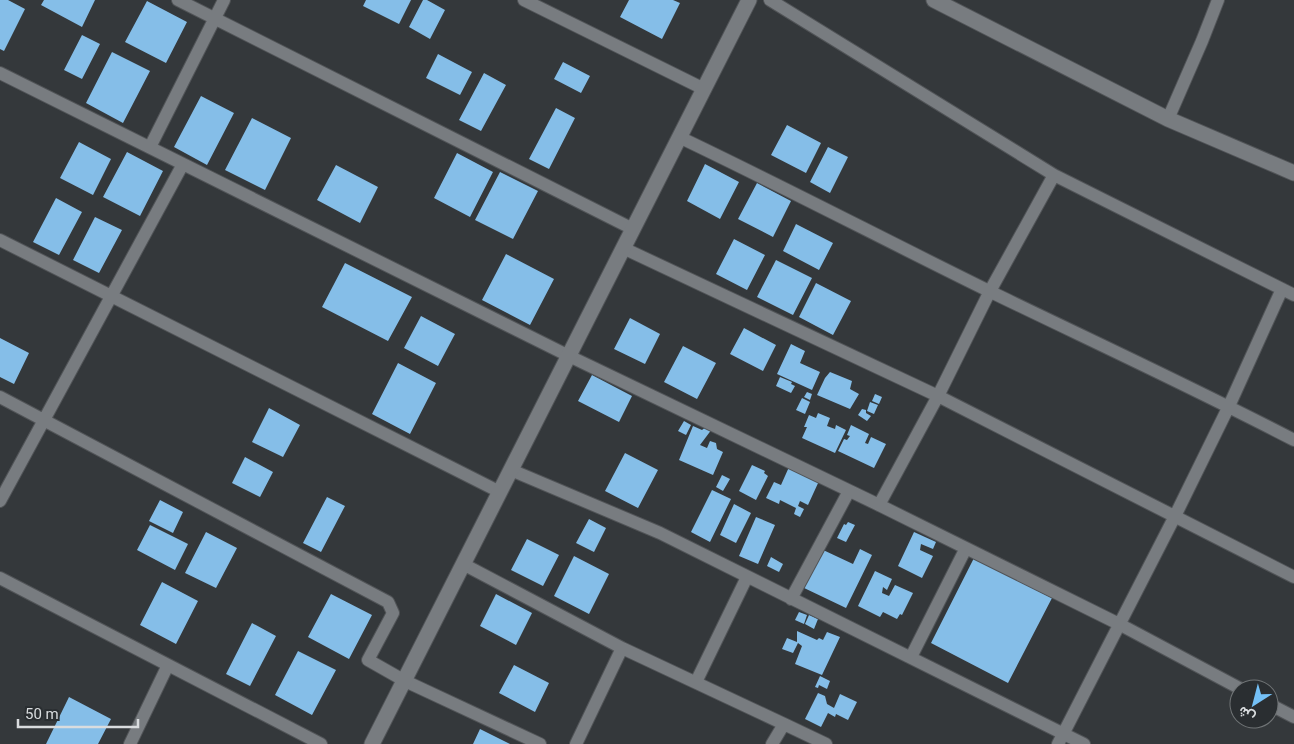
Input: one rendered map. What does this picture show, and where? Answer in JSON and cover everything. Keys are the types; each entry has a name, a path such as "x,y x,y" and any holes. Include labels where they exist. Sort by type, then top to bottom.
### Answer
{"street":[{"path":"178,0 633,229"},
{"path":"150,148 224,0"},
{"path":"524,0 704,89"},
{"path":"372,744 749,0"},
{"path":"770,0 1054,175 1294,295"},
{"path":"934,0 1168,119 1294,173"},
{"path":"1168,119 1218,0"},
{"path":"0,73 569,356 966,548 1119,624 1229,683"},
{"path":"679,137 782,186 990,291 1229,406 1294,440"},
{"path":"0,501 183,164"},
{"path":"879,505 938,396 990,291 1054,175"},
{"path":"0,240 500,492"},
{"path":"623,248 938,396 1174,518 1294,577"},
{"path":"1060,738 1174,518 1229,406 1282,289"},
{"path":"0,397 388,602 393,613 368,660 404,680 540,744"},
{"path":"511,470 660,533 910,657 1060,738 1084,744"},
{"path":"791,599 849,490"},
{"path":"910,657 966,548"},
{"path":"463,564 622,648 826,744"},
{"path":"696,682 747,577"},
{"path":"0,578 321,744"},
{"path":"576,744 622,648"},
{"path":"130,744 168,665"},
{"path":"1279,709 1294,717"},
{"path":"772,744 784,724"}],"building":[{"path":"0,0 8,0 25,9 4,51 0,49"},
{"path":"44,0 95,0 82,27 41,5"},
{"path":"366,0 411,0 399,24 363,6"},
{"path":"423,0 427,0 445,10 430,39 409,27"},
{"path":"629,0 673,0 680,3 662,39 620,17"},
{"path":"147,1 187,22 166,63 125,42"},
{"path":"82,35 100,44 82,79 64,70"},
{"path":"112,52 150,71 123,123 86,103"},
{"path":"438,54 472,72 460,95 426,78"},
{"path":"563,62 590,76 581,93 554,79"},
{"path":"484,73 506,85 481,131 459,120"},
{"path":"201,96 234,113 207,165 174,147"},
{"path":"556,108 575,118 549,169 529,159"},
{"path":"252,118 291,138 265,190 225,170"},
{"path":"787,125 821,143 806,173 771,155"},
{"path":"79,142 111,159 93,195 60,178"},
{"path":"828,147 848,157 830,193 810,182"},
{"path":"127,152 163,171 140,216 103,197"},
{"path":"457,153 493,172 470,217 434,198"},
{"path":"705,164 739,182 720,219 687,201"},
{"path":"336,165 378,187 360,223 317,200"},
{"path":"500,172 538,191 513,239 475,220"},
{"path":"757,183 791,201 773,237 738,219"},
{"path":"56,198 82,212 59,255 33,242"},
{"path":"95,217 122,230 99,273 73,260"},
{"path":"796,224 833,243 819,270 783,251"},
{"path":"734,239 765,255 747,290 716,274"},
{"path":"506,254 554,279 530,325 482,300"},
{"path":"776,260 812,278 793,315 757,297"},
{"path":"345,263 412,297 388,341 322,307"},
{"path":"816,283 851,301 833,335 799,317"},
{"path":"421,316 455,334 438,366 404,348"},
{"path":"630,318 660,334 645,364 614,349"},
{"path":"744,328 776,345 763,371 730,354"},
{"path":"0,338 29,353 14,384 0,377"},
{"path":"791,344 805,351 800,363 820,372 812,390 777,374"},
{"path":"683,346 716,363 697,399 664,382"},
{"path":"398,363 436,383 410,434 372,414"},
{"path":"830,372 852,381 850,389 859,394 850,409 817,395"},
{"path":"592,375 632,396 619,422 578,401"},
{"path":"780,377 792,382 791,384 795,386 791,393 776,386"},
{"path":"807,392 812,394 810,400 804,397"},
{"path":"875,394 882,397 879,404 872,401"},
{"path":"802,398 810,402 805,414 796,410"},
{"path":"870,402 878,405 874,414 867,411"},
{"path":"269,408 300,425 283,457 252,442"},
{"path":"862,409 866,410 866,413 871,416 867,421 858,415"},
{"path":"818,413 830,418 827,426 835,429 836,425 846,430 835,453 802,438 807,427 804,427 809,415 816,418"},
{"path":"684,421 691,425 686,435 678,431"},
{"path":"851,425 869,434 865,443 868,444 871,437 886,444 874,468 838,451 844,439 847,440 850,436 847,435"},
{"path":"693,426 702,430 707,426 712,429 700,445 707,448 710,441 716,443 717,449 723,452 713,475 679,460"},
{"path":"625,453 658,470 638,508 605,491"},
{"path":"245,457 273,472 260,497 232,483"},
{"path":"752,465 765,471 764,473 768,476 756,500 739,491"},
{"path":"789,467 819,481 808,505 800,501 798,506 804,509 800,517 794,514 796,508 780,500 779,504 766,498 774,482 781,485"},
{"path":"722,475 730,479 723,491 716,487"},
{"path":"712,490 731,499 710,542 691,532"},
{"path":"327,497 345,506 321,552 303,543"},
{"path":"160,500 183,512 173,533 149,521"},
{"path":"734,504 751,513 736,543 720,535"},
{"path":"756,517 775,525 758,564 739,556"},
{"path":"589,519 606,528 594,552 576,543"},
{"path":"848,522 855,525 846,542 837,538 844,524 846,525"},
{"path":"150,525 188,544 175,570 137,550"},
{"path":"206,532 237,548 216,588 185,573"},
{"path":"914,532 936,542 933,549 921,544 920,550 933,556 922,578 898,566"},
{"path":"527,539 559,555 543,586 511,570"},
{"path":"821,549 853,564 860,549 872,555 846,608 802,587"},
{"path":"574,556 609,574 589,614 554,596"},
{"path":"771,557 783,564 779,572 767,566"},
{"path":"974,558 1052,598 1008,683 931,643"},
{"path":"875,571 892,579 887,590 883,587 882,593 889,596 895,585 913,593 902,615 900,614 897,619 883,612 880,617 858,606"},
{"path":"162,582 198,601 176,644 140,625"},
{"path":"331,594 372,615 349,659 308,637"},
{"path":"496,594 532,613 516,645 480,626"},
{"path":"799,612 807,615 804,624 795,620"},
{"path":"809,615 818,619 814,629 805,624"},
{"path":"252,623 276,636 250,686 226,674"},
{"path":"797,631 817,640 819,638 823,640 827,632 840,637 822,675 795,664 802,646 798,643 793,653 782,649 787,638 797,642"},
{"path":"298,651 336,670 312,715 275,695"},
{"path":"514,665 549,683 535,712 499,693"},
{"path":"820,676 830,681 827,689 819,685 818,688 815,687"},
{"path":"818,693 825,696 827,704 834,708 840,694 857,702 848,720 836,714 835,717 828,713 821,727 805,719"},
{"path":"69,697 111,719 98,744 46,744"},
{"path":"480,729 510,744 473,744"}]}
